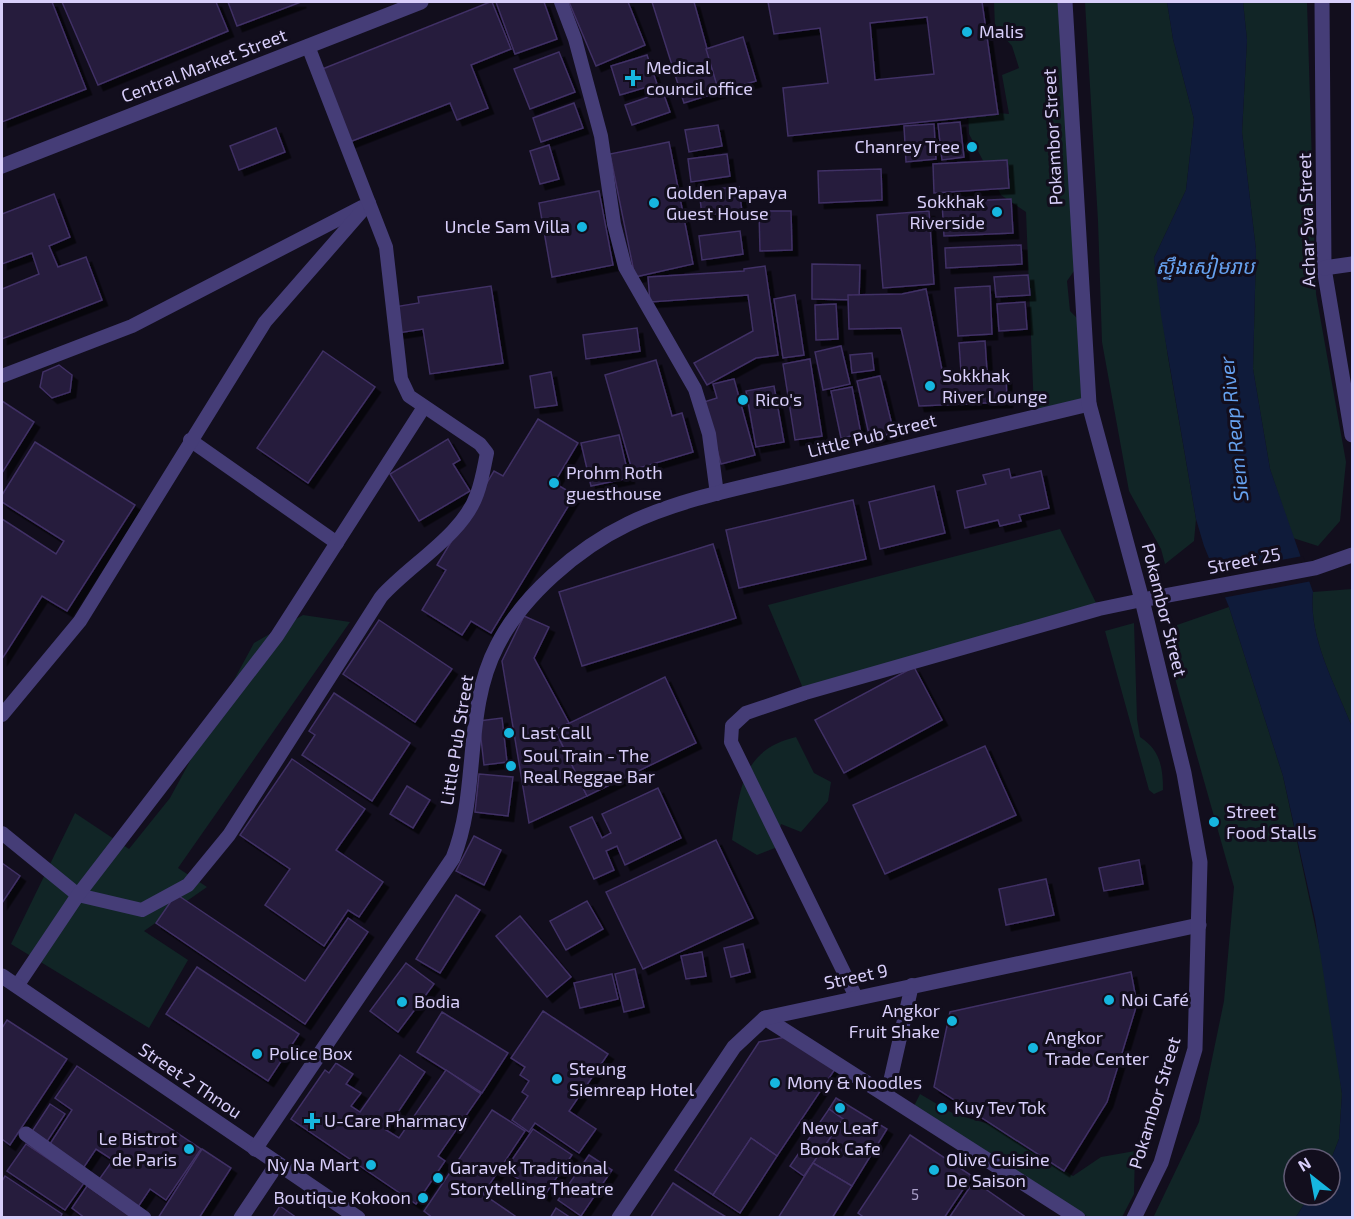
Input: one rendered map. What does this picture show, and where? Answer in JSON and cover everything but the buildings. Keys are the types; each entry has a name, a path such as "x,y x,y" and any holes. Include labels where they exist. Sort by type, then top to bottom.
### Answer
{"street":[{"name":"Central Market Street","path":"2,166 421,2"},
{"name":"Pokambor Street","path":"1065,2 1089,404 1142,600 1184,773 1200,862 1195,1049 1161,1163 1134,1218"},
{"name":"Achar Sva Street","path":"1322,2 1324,268 1353,435"},
{"path":"1324,268 1353,264"},
{"name":"Little Pub Street","path":"255,1149 453,858 464,827 479,706 486,675 496,646 517,614 540,588 566,565 628,524 717,494 1089,404"},
{"name":"Street 25","path":"1142,600 1315,568 1353,555"},
{"name":"Street 9","path":"765,1018 1199,925"},
{"name":"Street 2 Thnou","path":"2,976 358,1218"},
{"path":"619,1218 734,1047 765,1018 1078,1218"},
{"path":"26,1134 144,1218"},
{"path":"241,1218 277,1164"}],"lane":[{"path":"561,2 575,39 601,136 614,224 625,267 695,389 709,434 717,494"},
{"path":"2,832 78,896 142,910 188,885 230,835 381,597 395,581 451,534 477,496 487,453 480,444 409,396 401,379 386,247 308,46"},
{"path":"2,376 132,326 369,203"},
{"path":"2,715 80,621 265,322 369,203"},
{"path":"16,986 78,896 277,636 424,407"},
{"path":"190,440 336,543"},
{"path":"856,997 731,742 732,726 746,713 805,693 1099,609 1142,600"},
{"path":"886,1095 912,985"}],"green space":[{"path":"994,2 1060,2 1074,271 1067,281 1070,311 1079,320 1083,403 1034,411 1026,212 1001,195 969,134 968,110 1009,114 1002,75 1019,68 1012,46 995,27"},
{"path":"1085,2 1167,2 1173,39 1194,119 1186,190 1154,258 1168,357 1196,519 1194,541 1165,564 1161,549 1129,491 1102,342 1098,221"},
{"path":"1243,2 1307,2 1316,294 1346,462 1340,521 1318,546 1293,538 1270,469 1253,369 1256,250 1242,132 1247,40"},
{"path":"1060,529 1099,609 805,693 768,605"},
{"path":"1352,589 1352,727 1319,644 1315,627 1313,592"},
{"path":"1229,607 1283,776 1328,986 1342,1094 1339,1139 1336,1147 1282,1147 1282,1207 1302,1207 1296,1217 1153,1218 1199,1122 1224,1001 1234,887 1174,675 1177,625"},
{"path":"303,615 350,622 178,868 207,887 144,931 188,960 149,1028 11,944 75,813 129,849 170,798 254,643"},
{"path":"1134,623 1137,719 1140,737 1156,753 1162,774 1163,790 1154,794 1149,790 1105,631"},
{"path":"796,737 814,773 831,782 828,801 801,832 781,824 775,848 757,855 732,840 741,790 753,763 764,752 777,743"},
{"path":"920,1094 954,1114 993,1125 1073,1176 1101,1157 1135,1151 1134,1194 1122,1217 1088,1217 914,1106"}],"water":[{"name":"ស្ទឹងសៀមរាប","path":"1167,2 1243,2 1247,40 1242,132 1256,250 1253,369 1270,469 1313,592 1315,627 1319,644 1352,727 1352,1217 1296,1217 1302,1207 1342,1207 1342,1147 1336,1147 1339,1139 1342,1094 1315,919 1283,776 1229,607 1204,546 1196,519 1161,315 1154,258 1186,190 1194,119 1173,39"}],"pier":[{"path":"1303,556 1312,581 1222,598 1211,573"}],"place":[{"name":"Malis","path":"967,32"},
{"name":"Medical council office","path":"633,78"},
{"name":"Chanrey Tree","path":"972,147"},
{"name":"Golden Papaya Guest House","path":"654,203"},
{"name":"Sokkhak Riverside","path":"997,212"},
{"name":"Uncle Sam Villa","path":"582,227"},
{"name":"Sokkhak River Lounge","path":"930,386"},
{"name":"Rico's","path":"743,400"},
{"name":"Prohm Roth guesthouse","path":"554,483"},
{"name":"Last Call","path":"509,733"},
{"name":"Soul Train - The Real Reggae Bar","path":"511,766"},
{"name":"Street Food Stalls","path":"1214,822"},
{"name":"Noi Café","path":"1109,1000"},
{"name":"Bodia","path":"402,1002"},
{"name":"Angkor Fruit Shake","path":"952,1021"},
{"name":"Angkor Trade Center","path":"1033,1048"},
{"name":"Police Box","path":"257,1054"},
{"name":"Steung Siemreap Hotel","path":"557,1079"},
{"name":"Mony & Noodles","path":"775,1083"},
{"name":"New Leaf Book Cafe","path":"840,1108"},
{"name":"Kuy Tev Tok","path":"942,1108"},
{"name":"U-Care Pharmacy","path":"312,1121"},
{"name":"Le Bistrot de Paris","path":"189,1149"},
{"name":"Ny Na Mart","path":"371,1165"},
{"name":"Olive Cuisine De Saison","path":"934,1170"},
{"name":"Garavek Traditional Storytelling Theatre","path":"438,1178"},
{"name":"Boutique Kokoon","path":"423,1198"}],"water label":[{"name":"Siem Reap River","path":"1234,429"}]}
